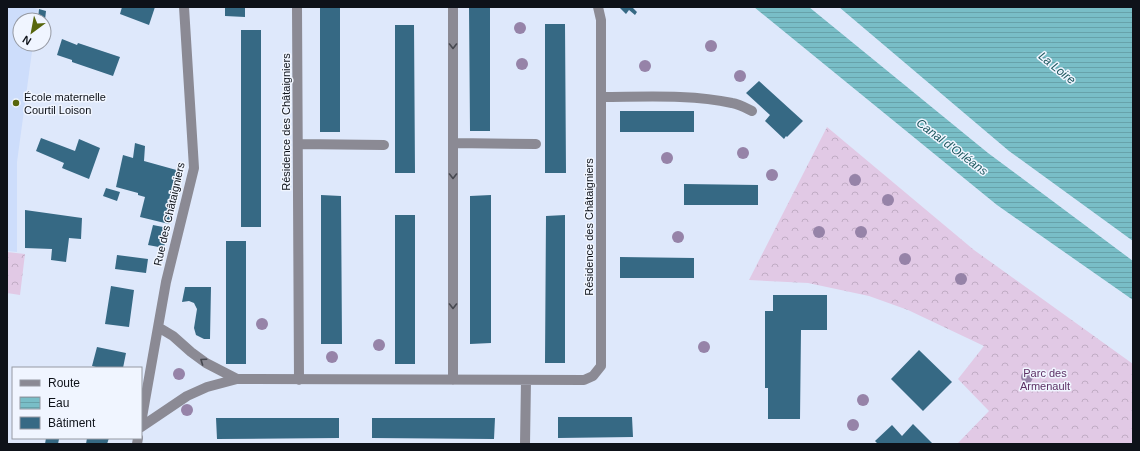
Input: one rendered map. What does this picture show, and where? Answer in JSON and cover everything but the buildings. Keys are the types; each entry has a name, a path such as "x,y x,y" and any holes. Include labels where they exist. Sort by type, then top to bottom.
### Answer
{"street":[{"name":"Rue des Châtaigniers","path":"142,417 166,282 194,168 184,7"},
{"name":"Résidence des Châtaigniers","path":"297,7 299,380"},
{"path":"453,7 453,380"},
{"name":"Résidence des Châtaigniers","path":"142,426 187,396 237,379 584,380 594,376 601,366 601,20 598,7"},
{"path":"601,97 705,99 733,103 752,111"},
{"path":"453,143 536,144"},
{"path":"298,144 384,146"},
{"path":"158,327 173,336 206,363 237,379"},
{"path":"525,444 526,380"}],"shaded area":[{"name":"École maternelle Courtil Loison","path":"7,7 31,7 38,9 37,12 12,12 12,52 32,52 17,162 17,252 7,251"}],"green space":[{"name":"Parc des Armenault","path":"827,127 974,250 1133,364 1133,444 957,444 989,411 958,379 984,346 908,310 869,296 808,283 749,280"},
{"path":"7,252 25,254 20,295 7,293"}],"water":[{"name":"Canal d'Orléans","path":"754,7 809,7 988,153 1133,261 1133,300 997,205"},
{"name":"La Loire","path":"839,7 1133,7 1133,241 1009,151"}],"place":[{"name":"École maternelle Courtil Loison","path":"16,103"}]}
